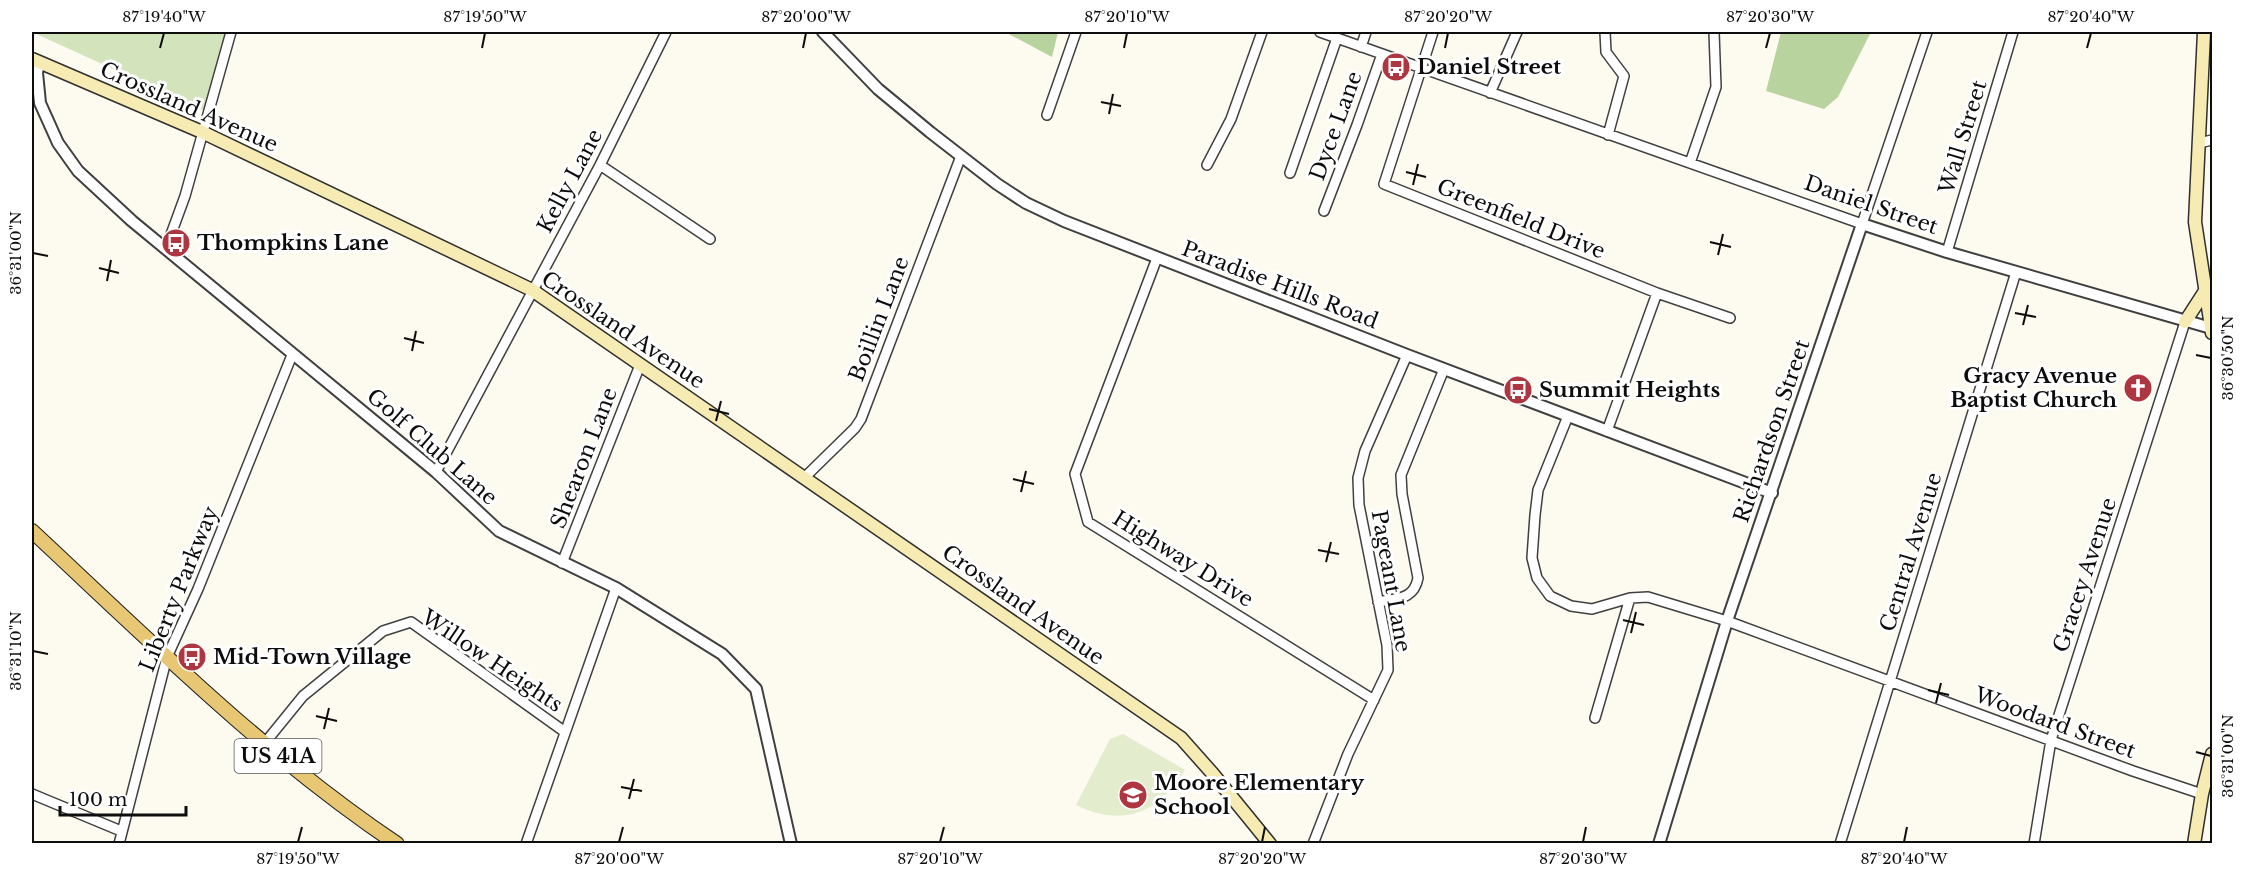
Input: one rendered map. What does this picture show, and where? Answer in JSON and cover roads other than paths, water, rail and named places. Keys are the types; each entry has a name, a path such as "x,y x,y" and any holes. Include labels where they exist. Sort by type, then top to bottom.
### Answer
{"main road":[{"path":"2204,32 2194,222 2207,285 2212,331"},
{"name":"Crossland Avenue","path":"35,60 202,132 532,290 1181,738 1270,843"},
{"path":"2185,322 2207,285"},
{"name":"US 41A","path":"32,531 264,744 318,788 397,843"},
{"path":"2194,843 2202,794 2212,754"}],"street":[{"path":"166,248 185,196 231,32"},
{"name":"Kelly Lane","path":"436,472 600,165 666,32"},
{"name":"Paradise Hills Road","path":"822,32 878,89 961,156 1026,203 1064,221 1157,258 1772,493"},
{"path":"1047,115 1076,32"},
{"path":"1208,165 1232,119 1262,32"},
{"name":"Daniel Street","path":"1320,32 1862,224 1947,252 2212,331"},
{"path":"1361,47 1366,32"},
{"path":"1420,68 1433,32"},
{"path":"1491,93 1517,32"},
{"path":"1605,32 1606,52 1624,75 1608,135"},
{"path":"1690,163 1716,87 1714,32"},
{"name":"Richardson Street","path":"1659,843 1727,621 1927,32"},
{"name":"Wall Street","path":"1947,252 2013,32"},
{"path":"1290,173 1337,38"},
{"name":"Dyce Lane","path":"1324,211 1358,125 1382,54"},
{"name":"Golf Club Lane","path":"35,60 39,103 49,128 68,158 97,190 436,472 499,531 616,588 722,654 756,689 791,843"},
{"name":"Greenfield Drive","path":"1420,68 1384,184 1657,293 1730,318"},
{"path":"2199,143 2212,140"},
{"name":"Boillin Lane","path":"804,478 855,428 861,419 961,156"},
{"path":"600,165 710,239"},
{"name":"Highway Drive","path":"1157,258 1076,474 1088,522 1374,700"},
{"name":"Central Avenue","path":"1840,843 2016,272"},
{"path":"1607,431 1657,293"},
{"name":"Gracey Avenue","path":"2034,843 2051,740 2185,322"},
{"name":"Liberty Parkway","path":"119,843 167,657 198,589 292,354"},
{"name":"Pageant Lane","path":"1313,843 1348,754 1383,684 1388,665 1387,645 1359,505 1358,478 1365,451 1407,355"},
{"name":"Shearon Lane","path":"562,563 640,365"},
{"path":"1378,602 1406,596 1417,586 1418,578 1402,494 1401,475 1444,369"},
{"path":"1568,416 1538,490 1532,558 1537,578 1550,596 1571,606 1592,609 1630,598 1648,597 1727,621"},
{"path":"526,843 616,588"},
{"path":"1595,718 1630,598"},
{"name":"Woodard Street","path":"1727,621 2133,771 2202,794"},
{"name":"Willow Heights","path":"264,744 303,696 383,631 411,622 565,732"},
{"path":"32,794 121,831"}],"place":[{"name":"Daniel Street","path":"1396,67"},
{"name":"Thompkins Lane","path":"176,243"},
{"name":"Gracy Avenue Baptist Church","path":"2138,388"},
{"name":"Summit Heights","path":"1518,390"},
{"name":"Mid-Town Village","path":"192,657"},
{"name":"Moore Elementary School","path":"1133,795"}]}
